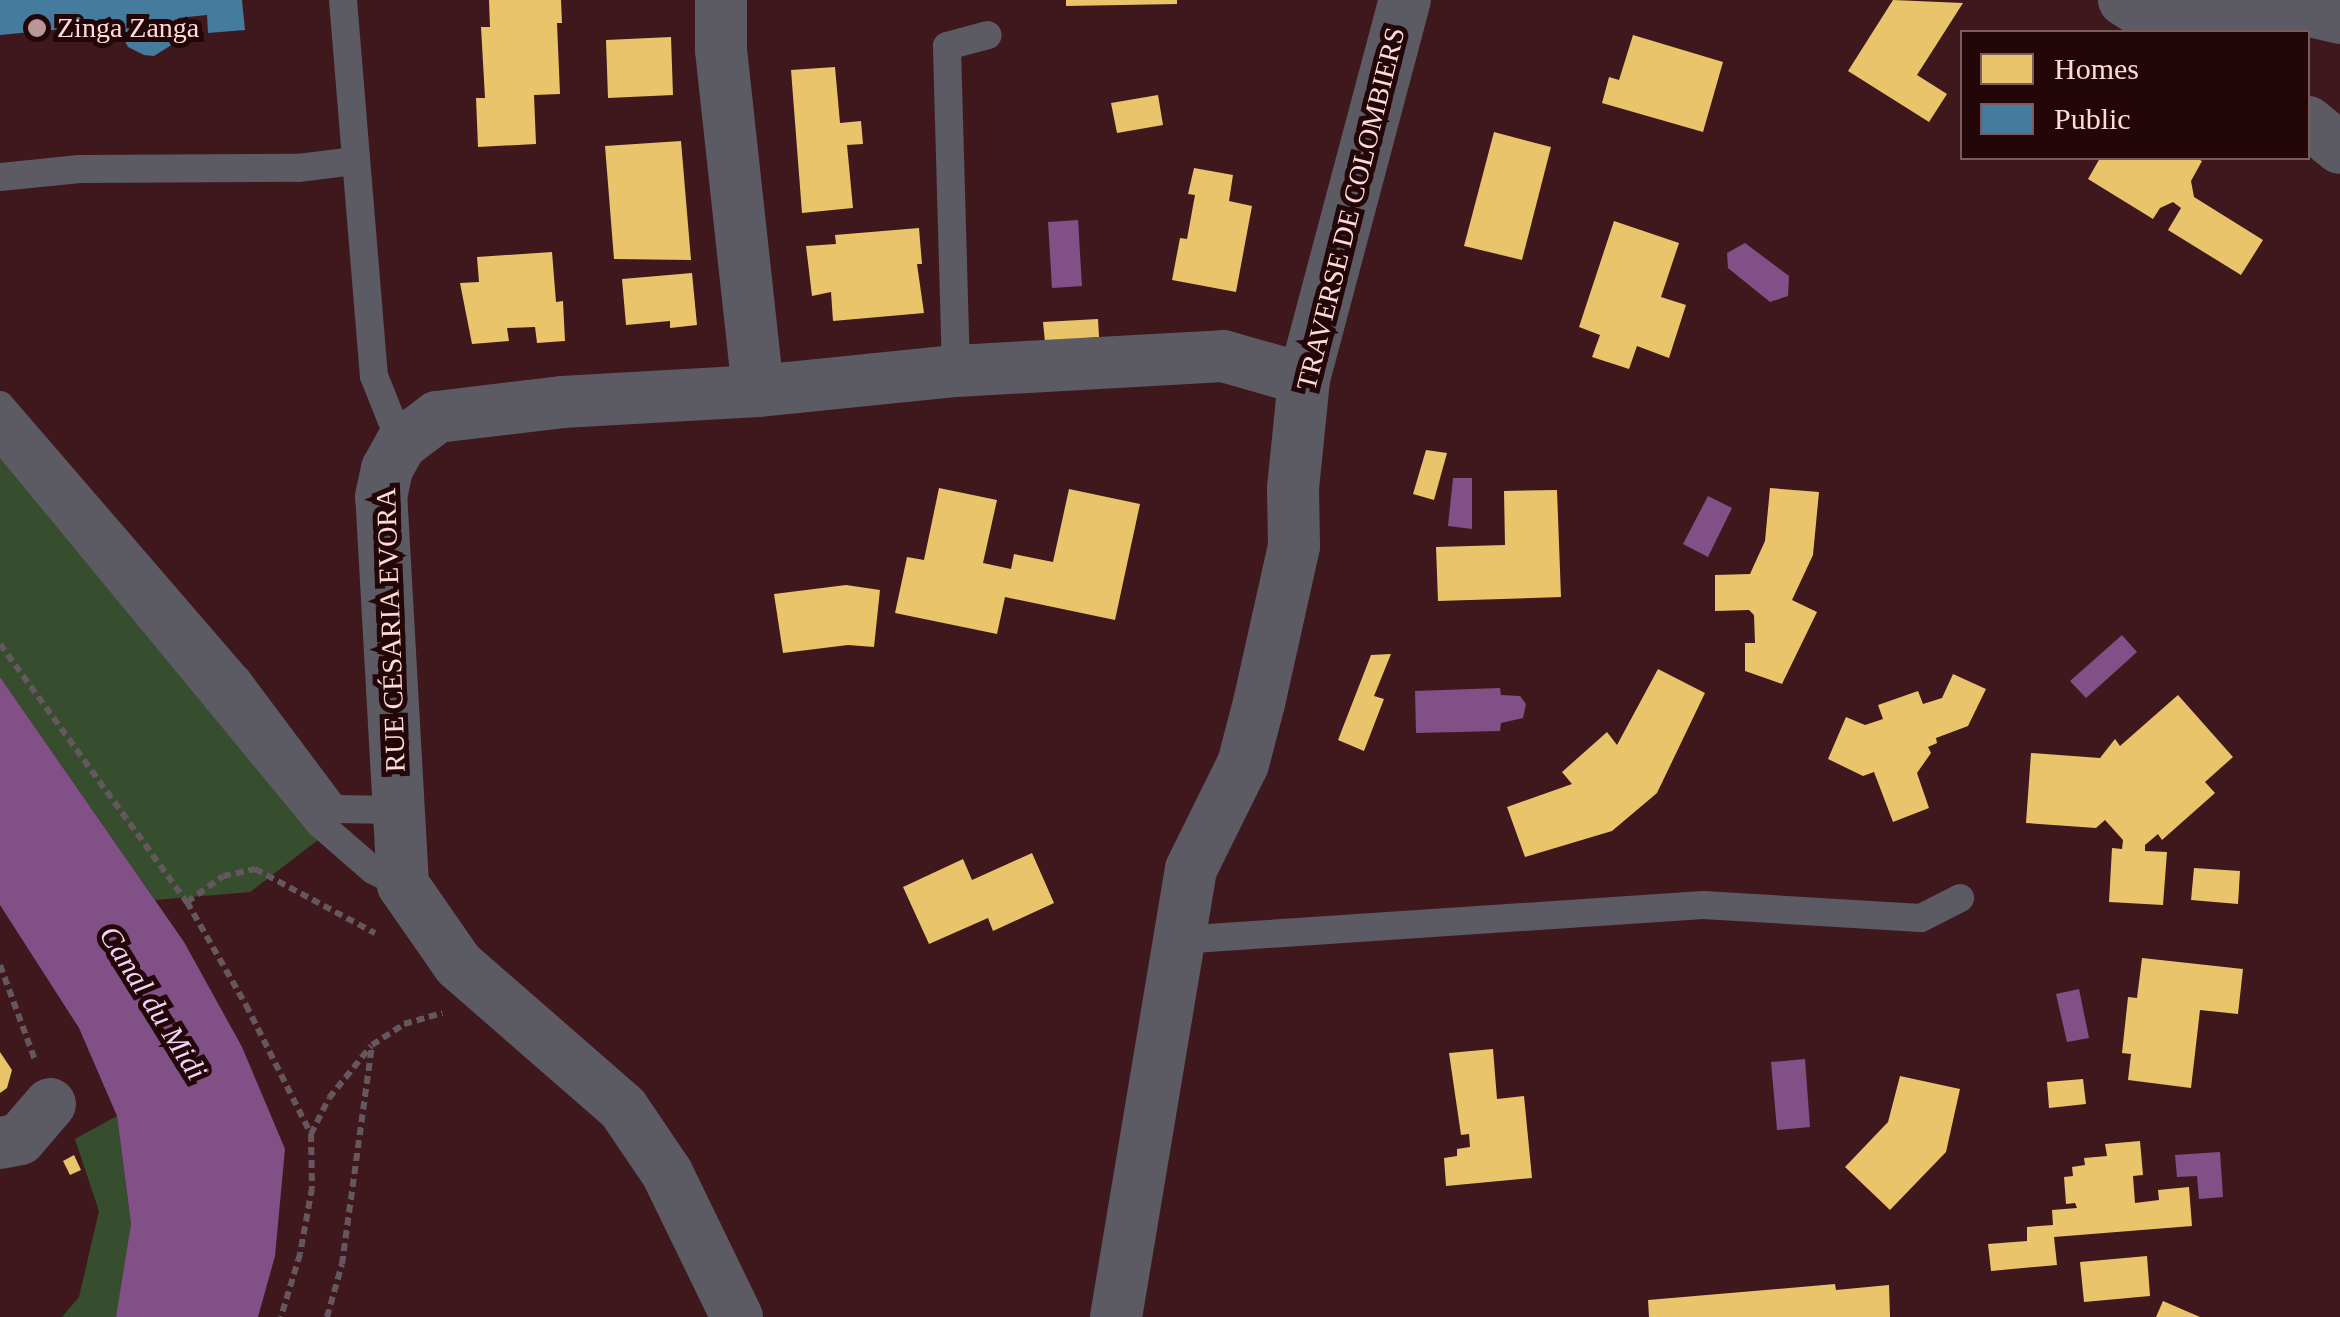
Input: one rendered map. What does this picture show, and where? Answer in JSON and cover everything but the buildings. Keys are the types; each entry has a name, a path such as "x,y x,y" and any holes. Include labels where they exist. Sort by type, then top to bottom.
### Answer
{"street":[{"path":"721,0 721,50 758,391"},
{"name":"TRAVERSE DE COLOMBIERS","path":"1116,1317 1191,869 1243,764 1294,546 1292,488 1304,380 1405,0"},
{"path":"2124,0 2171,30"},
{"path":"2181,0 2223,15 2306,10 2340,18"},
{"path":"2310,118 2340,110"},
{"path":"2310,121 2340,148"},
{"path":"401,444 437,416 562,402 758,391 956,371 1223,356 1304,380"},
{"name":"RUE CÉSARIA EVORA","path":"401,444 387,469 380,496 402,885"},
{"path":"402,885 458,964 622,1108 666,1174 736,1317"},
{"path":"0,1142 20,1139 50,1104"}],"lane":[{"path":"343,0 374,376 401,444"},
{"path":"956,371 947,46 988,35"},
{"path":"0,177 80,170 298,168 354,162"},
{"path":"0,405 236,678 334,808 398,810"},
{"path":"0,436 320,824 373,870 402,885"},
{"path":"1178,940 1703,905 1920,918 1960,898"}],"path":[{"path":"0,644 187,902 311,1134 312,1188 300,1254 281,1317"},
{"path":"187,902 223,876 255,869 347,922 384,936"},
{"path":"0,965 50,1104"},
{"path":"311,1134 330,1098 372,1045 404,1024 449,1011"},
{"path":"327,1317 342,1264 372,1045"}],"green space":[{"path":"0,455 318,840 250,892 155,900 0,677"},
{"path":"117,1116 131,1224 120,1309 116,1317 62,1317 79,1297 99,1211 75,1139"}],"water":[{"path":"1078,220 1082,286 1052,288 1048,222"},
{"path":"1745,243 1789,276 1788,296 1770,302 1728,268 1727,253"},
{"path":"1453,478 1472,478 1472,529 1448,526"},
{"path":"1708,496 1732,508 1708,557 1683,544"},
{"path":"2122,635 2137,652 2086,698 2070,681"},
{"name":"Canal du Midi","path":"0,677 184,942 242,1047 285,1149 275,1256 258,1317 116,1317 131,1224 117,1116 79,1028 0,905"},
{"path":"1500,688 1501,695 1520,696 1526,704 1523,718 1501,723 1500,731 1416,733 1415,691"},
{"path":"2079,989 2089,1038 2067,1042 2056,994"},
{"path":"1805,1059 1810,1127 1777,1130 1771,1062"},
{"path":"2220,1152 2223,1197 2199,1199 2197,1176 2177,1177 2175,1155"}],"place":[{"name":"Zinga Zanga","path":"37,28"}]}
